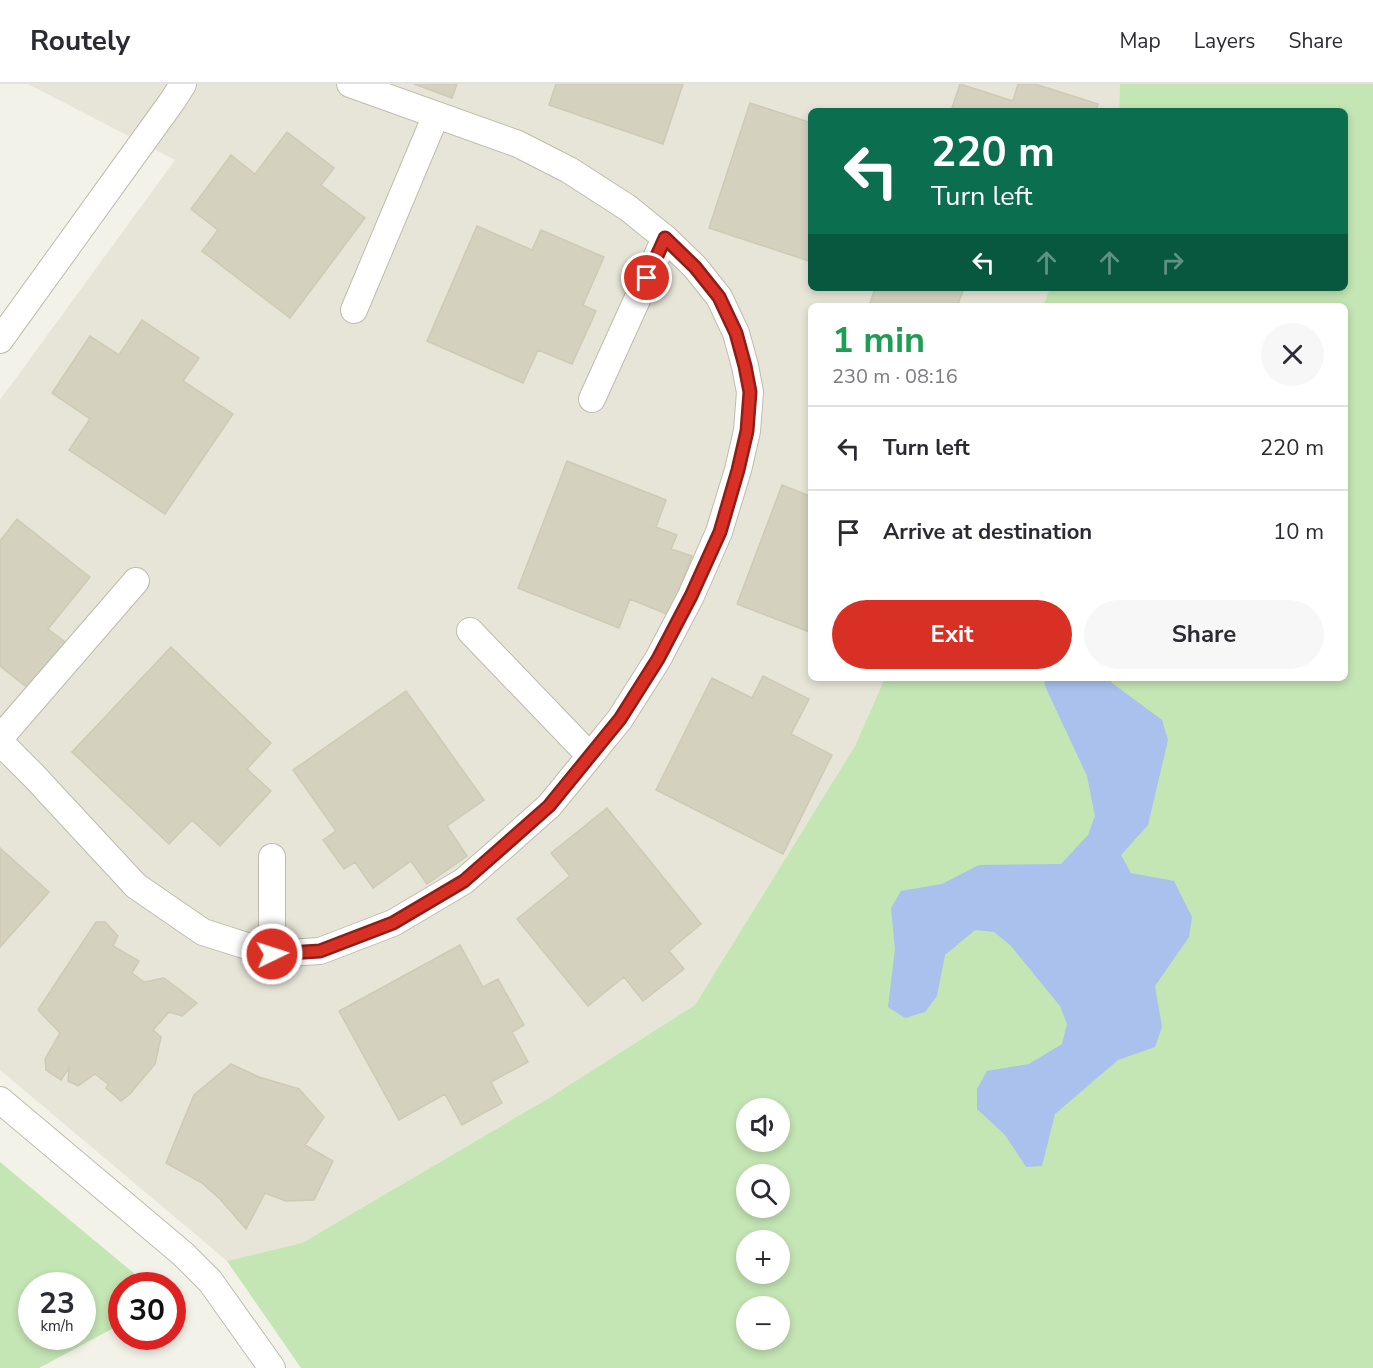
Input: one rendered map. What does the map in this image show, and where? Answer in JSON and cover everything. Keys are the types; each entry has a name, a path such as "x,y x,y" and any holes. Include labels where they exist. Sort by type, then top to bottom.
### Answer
{"street":[{"path":"0,340 183,84"},
{"path":"136,581 0,740 136,886 203,932 272,954 320,951 393,923 464,881 549,806 620,719 658,659 691,596 720,532 747,431 750,392 736,333 719,297 695,267 665,238 628,208 568,170 518,144 350,84"},
{"path":"354,310 436,115"},
{"path":"592,399 665,238"},
{"path":"470,631 590,756"},
{"path":"272,954 273,857"},
{"path":"0,1100 164,1237 196,1267 210,1281 272,1368"}],"shaded area":[{"path":"28,84 1120,84 1119,108 808,108 808,291 1049,291 1044,303 808,303 808,681 884,681 855,746 695,1005 549,1098 302,1243 227,1261 0,1070 0,400 175,160"}],"green space":[{"path":"1120,84 1373,84 1373,1368 301,1368 227,1261 302,1243 549,1098 695,1005 855,746 884,681 1348,681 1348,303 1044,303 1049,291 1348,291 1348,108 1119,108"},
{"path":"0,1162 132,1272 108,1272 108,1331 96,1337 96,1272 18,1272 18,1350 73,1350 39,1368 0,1368"}],"water":[{"path":"1044,681 1111,681 1162,720 1168,740 1148,825 1121,855 1131,873 1174,881 1192,917 1189,937 1155,986 1162,1027 1155,1047 1118,1060 1055,1114 1042,1166 1026,1167 1005,1135 977,1109 977,1089 987,1071 1029,1064 1062,1044 1067,1024 1060,1006 1010,945 994,932 975,930 945,955 937,996 925,1012 905,1018 888,1007 895,949 891,908 901,891 942,884 979,865 1061,864 1088,835 1095,816 1087,776"}],"building":[{"path":"414,84 457,84 452,98"},
{"path":"556,84 683,84 663,144 549,105"},
{"path":"960,84 1013,101 1018,84 1035,84 1098,104 1097,108 952,108"},
{"path":"750,103 808,122 808,261 709,228"},
{"path":"287,132 334,168 321,185 365,218 290,318 202,251 218,230 191,209 231,155 255,174"},
{"path":"477,226 532,250 541,230 604,257 583,305 596,311 572,364 538,350 523,383 427,341"},
{"path":"874,291 963,291 958,303 870,303"},
{"path":"142,320 199,358 183,381 233,414 165,514 69,450 90,419 52,393 90,336 119,355"},
{"path":"567,461 666,500 656,527 677,535 671,549 692,556 669,615 630,599 619,628 518,588"},
{"path":"782,485 808,495 808,631 737,604"},
{"path":"17,519 90,577 48,629 70,646 33,692 0,666 0,541"},
{"path":"171,647 271,743 247,769 271,791 220,846 192,820 169,844 72,752"},
{"path":"763,676 809,699 791,734 832,755 783,854 656,790 712,678 752,698"},
{"path":"406,691 484,800 447,826 467,856 427,884 411,861 373,888 355,862 344,869 323,840 336,831 293,770"},
{"path":"607,808 701,924 669,951 684,969 643,1001 624,977 588,1006 517,919 570,876 551,853"},
{"path":"0,848 49,892 0,947"},
{"path":"96,922 105,922 118,936 113,946 139,961 132,973 144,982 164,978 197,1003 182,1016 169,1012 153,1030 161,1037 155,1064 130,1094 121,1101 106,1088 108,1084 95,1074 78,1086 68,1081 69,1068 61,1080 46,1070 45,1059 60,1033 38,1010"},
{"path":"460,945 483,987 498,979 524,1025 512,1032 528,1062 491,1082 502,1103 462,1125 445,1094 399,1120 339,1011"},
{"path":"231,1064 259,1077 299,1089 324,1117 305,1145 333,1161 314,1200 286,1201 265,1193 246,1229 220,1199 202,1183 166,1163 194,1095"}],"route":[{"path":"272,954 320,951 393,923 464,881 549,806 620,719 658,659 691,596 720,532 747,431 750,392 736,333 719,297 695,267 665,238 647,278"}]}
